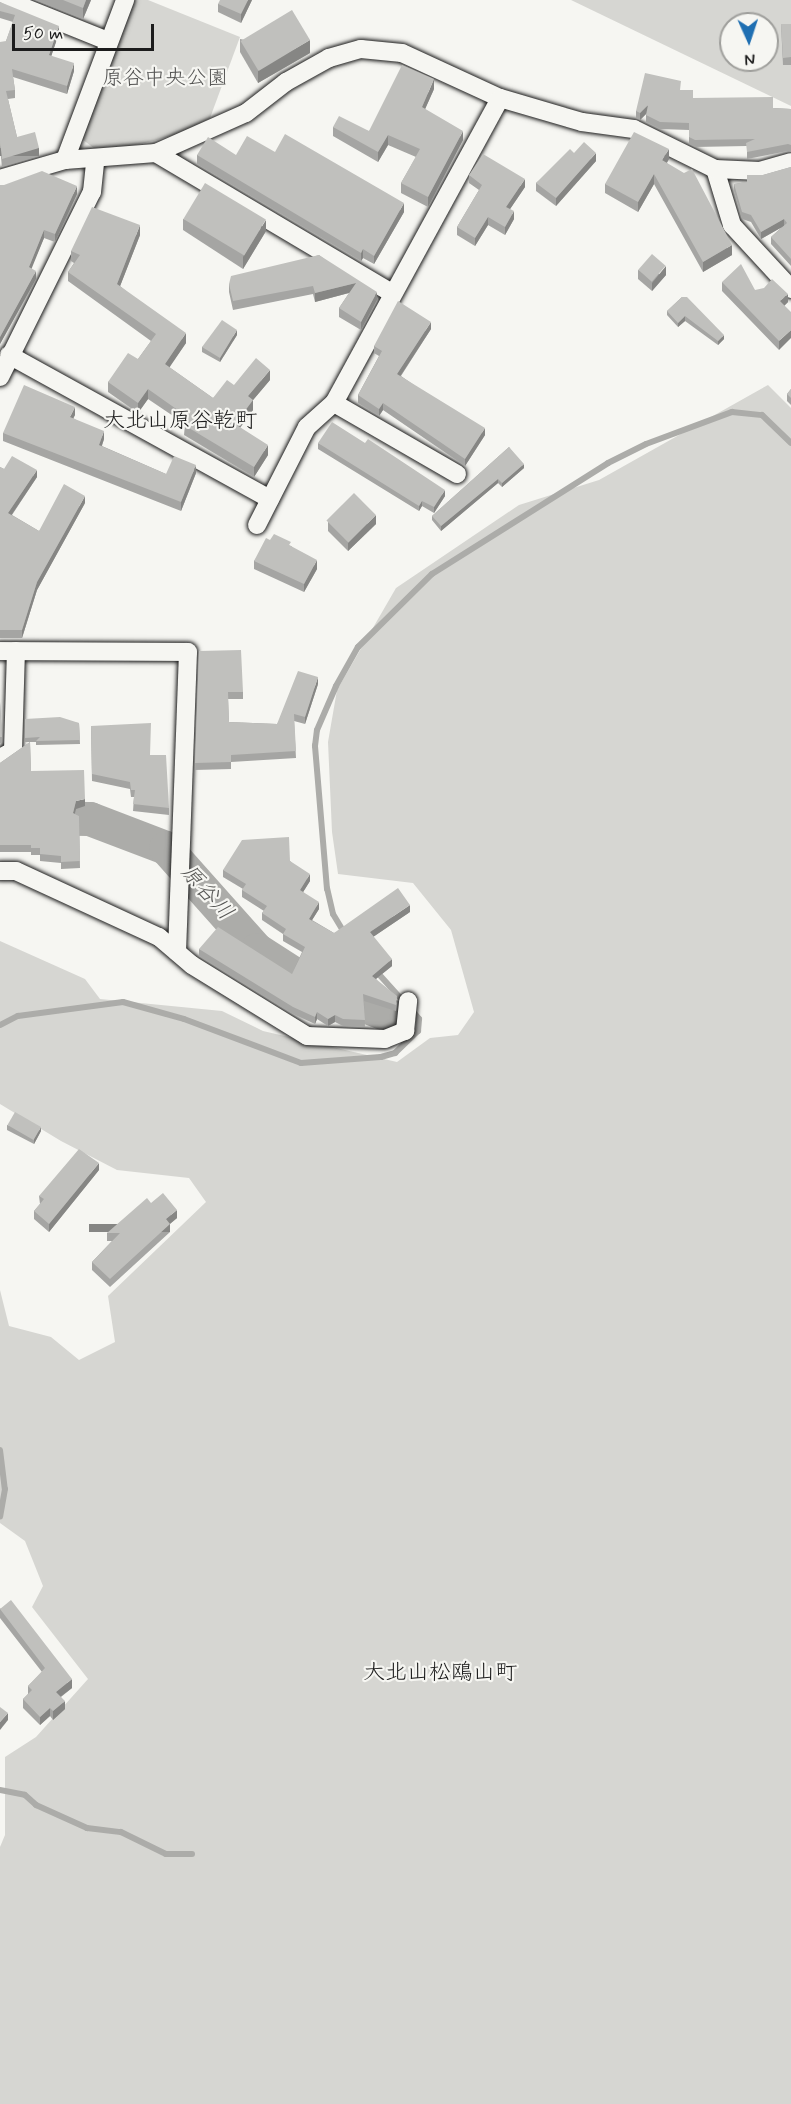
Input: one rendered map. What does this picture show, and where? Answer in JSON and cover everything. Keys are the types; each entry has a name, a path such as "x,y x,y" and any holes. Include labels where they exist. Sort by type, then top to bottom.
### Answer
{"street":[{"path":"6,0 108,41"},
{"path":"65,160 125,0"},
{"path":"0,179 65,160 95,161 156,153 246,113 285,82 328,58 361,49 402,53 500,98 582,122 634,129 715,169 760,171 791,162"},
{"path":"257,525 307,428 334,403 500,98"},
{"path":"156,153 392,293"},
{"path":"0,377 92,192 95,161"},
{"path":"715,169 732,225 791,289"},
{"path":"9,355 270,499"},
{"path":"334,403 457,474"},
{"path":"0,758 14,751 8,651 188,652 177,952"},
{"path":"0,871 16,871 107,911 159,937 250,1004 307,1036 385,1040 405,1031 408,1001"}],"green space":[{"name":"原谷中央公園","path":"134,0 148,0 240,37 210,118 184,132 153,141 108,151 95,149 82,139"},
{"path":"571,0 791,0 791,106 720,72 779,72 779,12 719,12 719,71"},
{"path":"768,385 791,408 791,2104 0,2104 0,1847 5,1835 5,1757 36,1737 88,1679 32,1607 43,1586 25,1541 0,1523 0,1290 9,1326 51,1337 79,1360 115,1342 108,1296 206,1202 189,1178 117,1170 61,1141 0,1104 0,941 85,979 100,999 222,1011 263,1031 397,1062 430,1038 458,1035 474,1012 451,930 413,883 338,874 332,832 328,742 337,690 396,588 519,505 599,480"}],"building":[{"path":"63,0 86,0 83,8"},
{"path":"220,0 248,0 241,14 218,4"},
{"path":"0,2 59,26 49,55 74,63 67,86 12,69 15,90 6,91 17,137 35,132 39,148 2,159 0,42 6,41 15,15 0,11"},
{"path":"292,10 310,40 259,71 241,41"},
{"path":"781,24 791,24 791,57 783,58"},
{"path":"402,65 434,79 422,107 463,131 428,197 401,183 420,149 388,135 378,152 333,127 339,116 369,131"},
{"path":"645,73 681,81 680,90 693,90 693,98 773,97 773,108 791,109 791,145 747,152 746,143 755,139 695,140 689,137 689,123 660,122 646,115 648,105 640,113 636,111"},
{"path":"634,132 669,149 662,160 684,173 692,169 732,245 703,262 654,174 638,202 605,184"},
{"path":"285,134 404,203 374,256 363,249 361,253 197,155 208,137 236,155 247,136 275,152"},
{"path":"584,142 596,153 556,198 536,183 570,149 574,153"},
{"path":"483,154 525,179 506,207 514,211 505,227 488,217 475,238 457,227 482,185 469,175"},
{"path":"791,167 791,259 771,237 787,223 784,219 761,232 751,215 742,212 734,184 747,182 747,175 763,175"},
{"path":"42,171 77,186 55,234 44,230 29,267 36,271 0,337 0,185"},
{"path":"205,183 266,220 244,256 183,219"},
{"path":"92,207 140,225 117,284 186,333 165,364 213,398 227,380 234,385 256,358 270,370 248,396 253,400 235,424 268,445 254,467 184,425 189,418 148,389 138,403 108,382 128,353 138,359 156,334 68,272 80,255 71,251"},
{"path":"652,254 666,266 652,282 638,270"},
{"path":"319,255 377,292 361,322 339,308 356,283 315,293 313,286 233,301 229,284 231,276"},
{"path":"741,264 755,290 764,288 772,279 788,294 780,301 791,312 791,330 779,341 722,282"},
{"path":"682,297 687,297 724,335 718,341 685,316 678,323 667,311"},
{"path":"398,301 431,322 397,374 485,428 465,459 383,403 379,409 358,395 382,351 374,346"},
{"path":"222,320 237,330 220,358 202,347"},
{"path":"24,385 75,407 70,417 104,431 99,445 166,474 174,456 196,465 181,502 3,433"},
{"path":"332,422 365,443 368,439 445,490 434,507 422,501 419,506 318,443"},
{"path":"509,447 524,464 502,483 498,479 441,526 432,516"},
{"path":"12,456 37,470 8,513 39,531 64,484 85,496 37,582 22,630 0,630 0,467 4,469"},
{"path":"354,493 376,515 348,542 326,521"},
{"path":"274,534 291,542 289,545 317,560 304,584 254,561 266,538 270,540"},
{"path":"241,650 243,692 228,692 229,722 277,724 298,671 318,677 305,717 294,714 296,751 231,755 231,762 195,763 199,651"},
{"path":"0,702 2,737 0,737"},
{"path":"60,717 79,723 80,740 36,741 40,737 25,738 25,719"},
{"path":"151,723 150,755 166,755 169,808 133,804 135,790 131,790 130,782 92,774 91,726"},
{"path":"30,742 31,771 84,770 85,799 76,801 73,813 79,816 80,861 61,862 61,856 40,854 40,848 31,848 31,845 0,845 0,763"},
{"path":"289,837 290,861 310,874 300,890 319,902 309,919 334,933 398,888 410,905 370,932 392,959 372,976 397,996 396,1005 363,994 365,1020 343,1019 335,1015 328,1019 317,1012 315,1017 293,1007 199,949 218,927 292,974 305,947 283,934 286,929 262,913 267,906 242,890 246,884 223,870 242,840"},
{"path":"15,1112 41,1127 33,1140 8,1125"},
{"path":"79,1149 99,1163 49,1224 34,1211 44,1199 39,1196"},
{"path":"163,1193 177,1210 166,1219 170,1224 110,1279 92,1262 120,1233 107,1233 147,1198 151,1203"},
{"path":"11,1600 72,1679 56,1692 65,1701 53,1711 50,1708 40,1717 23,1699 32,1690 28,1686 45,1668 0,1609"},
{"path":"0,1707 8,1713 0,1722"}],"waterway":[{"path":"345,934 333,914 327,889 315,746 317,730 336,686 358,647 432,574 608,463 646,444 732,412 762,415 791,443"},
{"name":"原谷川","path":"0,818 90,819 166,848 257,950 313,986 396,1018"},
{"path":"376,971 404,1002"},
{"path":"0,1025 18,1016 123,1002 184,1019 301,1063 381,1057 395,1053 418,1031 419,1019 411,1009"},
{"path":"0,1450 5,1489 0,1517"},
{"path":"0,1790 25,1795 36,1805 87,1828 121,1832 166,1854 192,1854"}],"district":[{"name":"大北山原谷乾町","path":"180,422"},
{"name":"大北山松鴎山町","path":"440,1674"}]}
